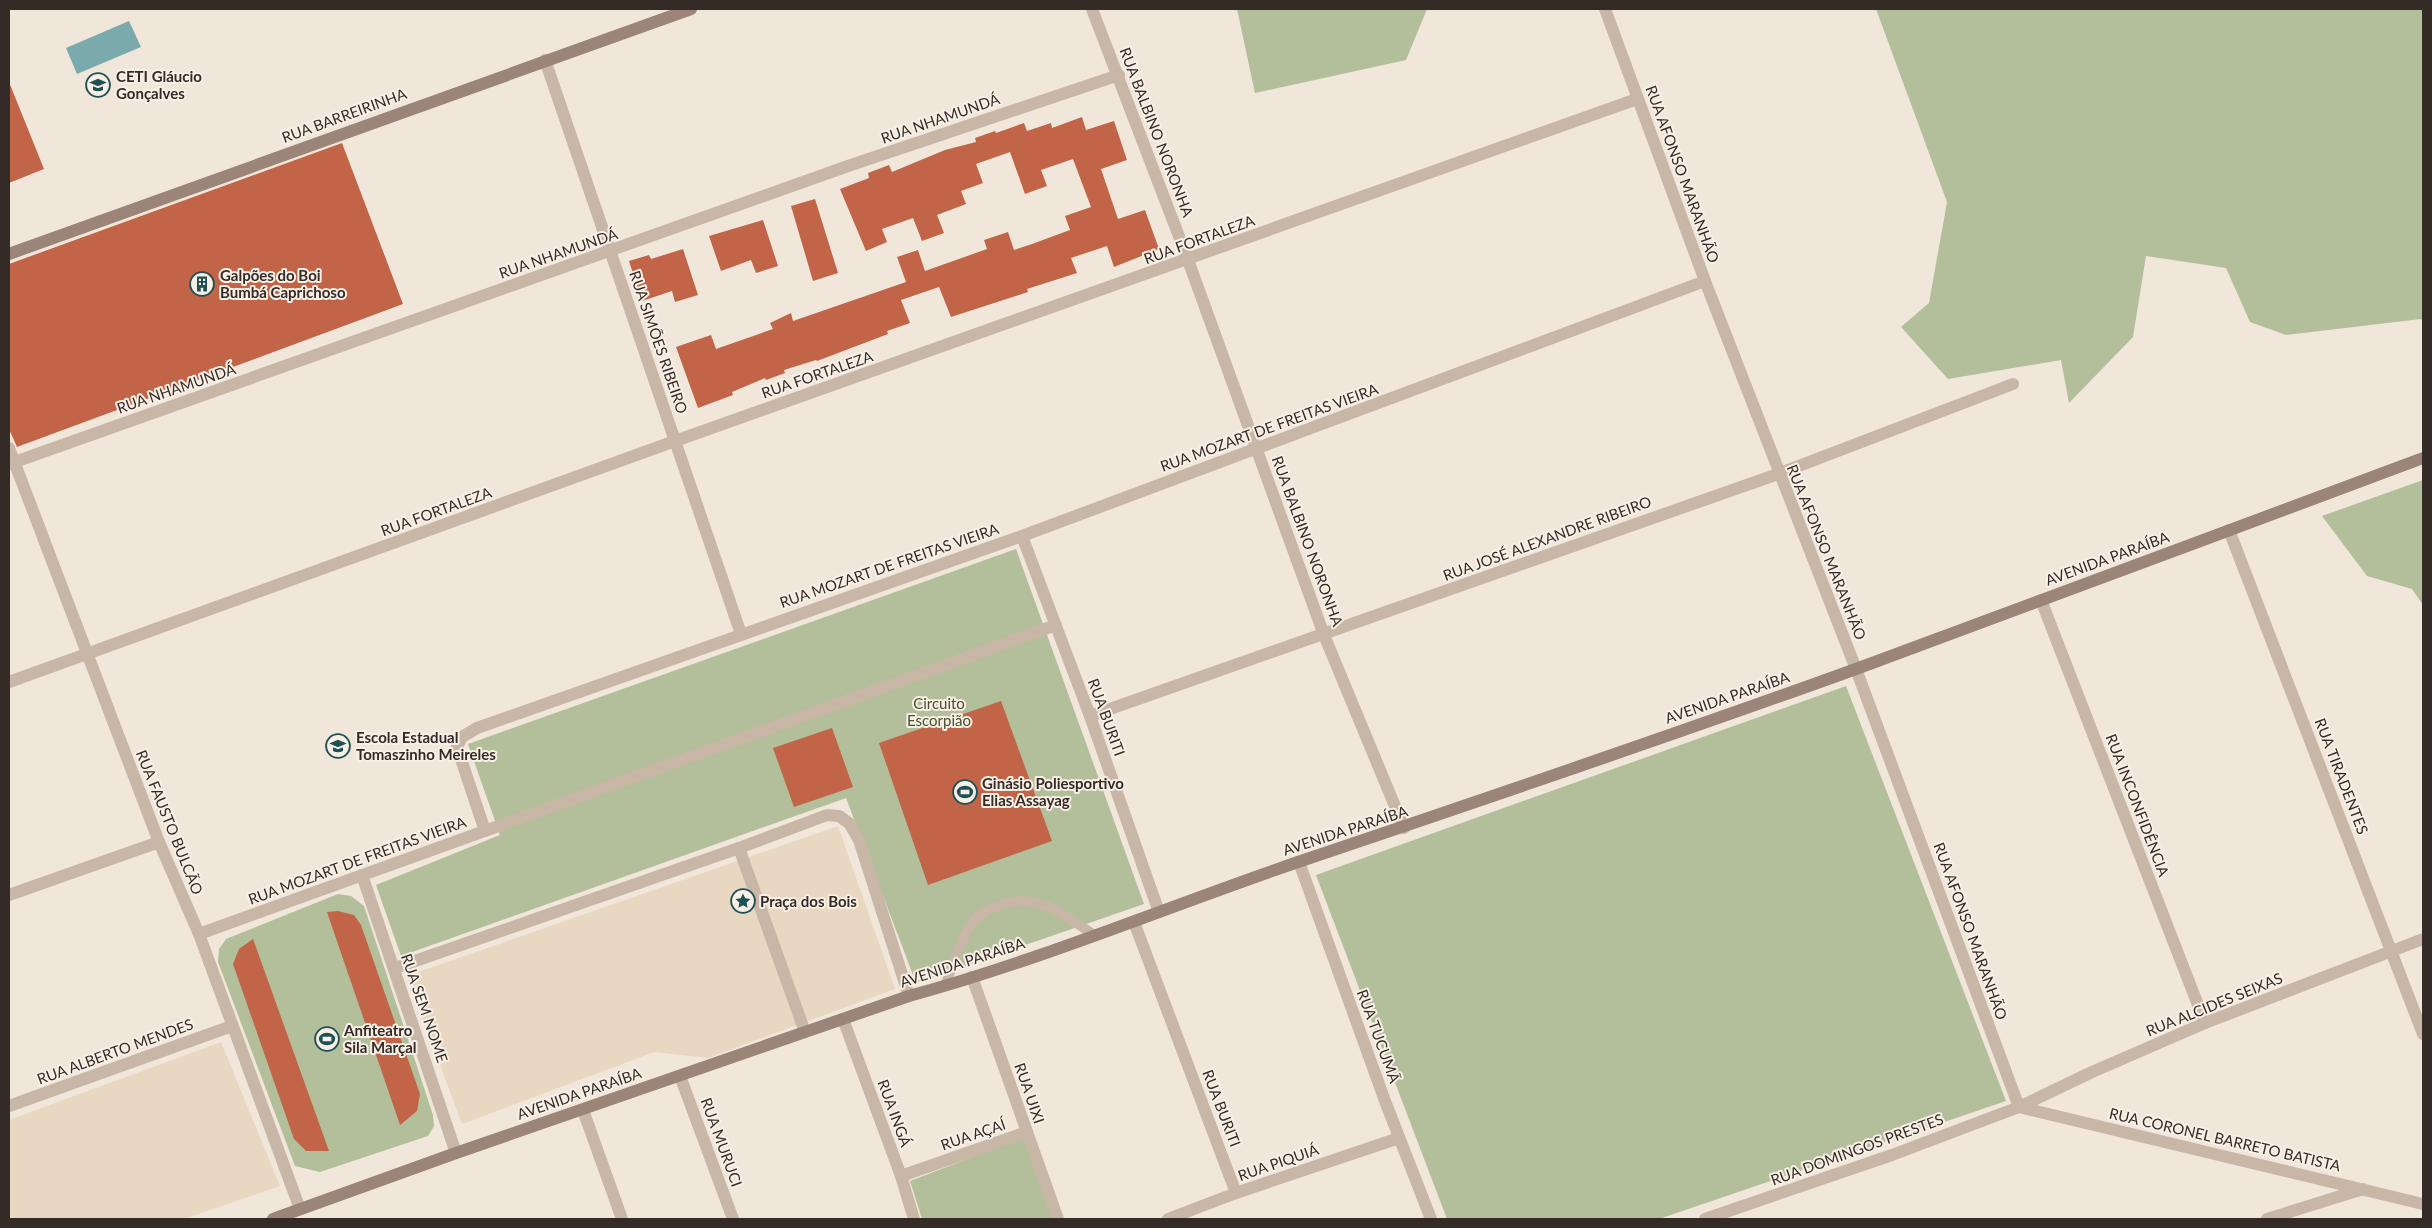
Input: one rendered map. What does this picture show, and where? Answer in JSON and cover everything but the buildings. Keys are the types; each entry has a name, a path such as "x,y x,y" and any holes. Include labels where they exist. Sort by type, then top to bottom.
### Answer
{"street":[{"name":"RUA BARREIRINHA","path":"9,254 691,9"},
{"name":"RUA BALBINO NORONHA","path":"1092,9 1119,75 1258,448 1324,635 1404,828"},
{"name":"RUA AFONSO MARANHÃO","path":"1605,9 1705,281 1778,474 1856,669 2019,1107"},
{"name":"RUA SIMÕES RIBEIRO","path":"546,60 742,634"},
{"name":"RUA NHAMUNDÁ","path":"12,463 848,166 1119,75"},
{"name":"RUA FORTALEZA","path":"9,682 675,441 1637,99"},
{"name":"RUA MOZART DE FREITAS VIEIRA","path":"199,934 485,831 457,751 462,737 492,723 1022,536 1705,281"},
{"name":"RUA JOSÉ ALEXANDRE RIBEIRO","path":"1090,716 1778,474 2013,384"},
{"name":"RUA FAUSTO BULCÃO","path":"9,448 12,463 159,842 199,934 300,1209"},
{"name":"AVENIDA PARAÍBA","path":"273,1219 456,1153 909,996 945,986 1134,922 1299,862 1404,828 1856,669 2423,458"},
{"name":"RUA TIRADENTES","path":"2228,530 2423,1034"},
{"name":"RUA BURITI","path":"1022,536 1090,716 1159,912"},
{"name":"RUA INCONFIDÊNCIA","path":"2041,600 2205,1023"},
{"path":"485,831 1056,625"},
{"path":"395,968 739,848 827,815 839,816 849,823 866,861 909,996"},
{"path":"9,895 159,842"},
{"path":"739,848 805,1032"},
{"name":"RUA TUCUMÃ","path":"1299,862 1399,1138 1431,1219"},
{"name":"RUA SEM NOME","path":"362,875 456,1153"},
{"name":"RUA BURITI","path":"1134,922 1236,1193"},
{"name":"RUA ALCIDES SEIXAS","path":"2019,1107 2092,1072 2205,1023 2423,939"},
{"name":"RUA UIXI","path":"972,977 1058,1219"},
{"name":"RUA INGÁ","path":"843,1020 901,1176 914,1219"},
{"name":"RUA ALBERTO MENDES","path":"9,1106 232,1026"},
{"name":"RUA MURUCI","path":"680,1076 733,1219"},
{"name":"RUA CORONEL BARRETO BATISTA","path":"2019,1107 2423,1204"},
{"name":"RUA DOMINGOS PRESTES","path":"1705,1219 1720,1217 2019,1107"},
{"path":"583,1110 622,1219"},
{"name":"RUA AÇAÍ","path":"901,1176 1027,1132"},
{"name":"RUA PIQUIÁ","path":"1170,1219 1236,1193 1399,1138"},
{"path":"2267,1219 2363,1189"}],"lane":[{"path":"945,986 972,923 983,912 1005,904 1025,900 1041,904 1065,915 1094,935"}],"green space":[{"path":"1237,9 1427,9 1406,60 1255,93"},
{"path":"1876,9 2423,9 2423,322 2421,319 2286,335 2250,322 2226,268 2146,256 2133,337 2069,403 2061,360 1948,379 1901,327 1929,303 1947,202"},
{"path":"2423,480 2423,605 2412,589 2367,576 2322,516"},
{"name":"Circuito Escorpião","path":"1016,549 1144,904 916,983 846,798 401,956 376,885 500,835 468,744"},
{"path":"1846,686 2006,1101 1659,1219 1447,1219 1316,875"},
{"name":"Anfiteatro Sila Marçal","path":"338,894 351,896 364,906 433,1115 434,1126 428,1136 320,1172 295,1166 218,962 219,949 226,939"},
{"path":"1025,1137 1053,1219 922,1219 910,1181"}],"shaded area":[{"name":"Praça dos Bois","path":"838,826 895,989 708,1058 654,1052 462,1124 407,976"},
{"path":"221,1042 280,1186 184,1219 9,1219 9,1120"}],"water":[{"path":"129,21 141,47 77,74 66,48"}],"place":[{"name":"CETI Gláucio Gonçalves","path":"98,85"},
{"name":"Galpões do Boi Bumbá Caprichoso","path":"202,284"},
{"name":"Escola Estadual Tomaszinho Meireles","path":"338,746"},
{"name":"Ginásio Poliesportivo Elias Assayag","path":"965,792"},
{"name":"Praça dos Bois","path":"743,901"},
{"name":"Anfiteatro Sila Marçal","path":"327,1039"}]}
